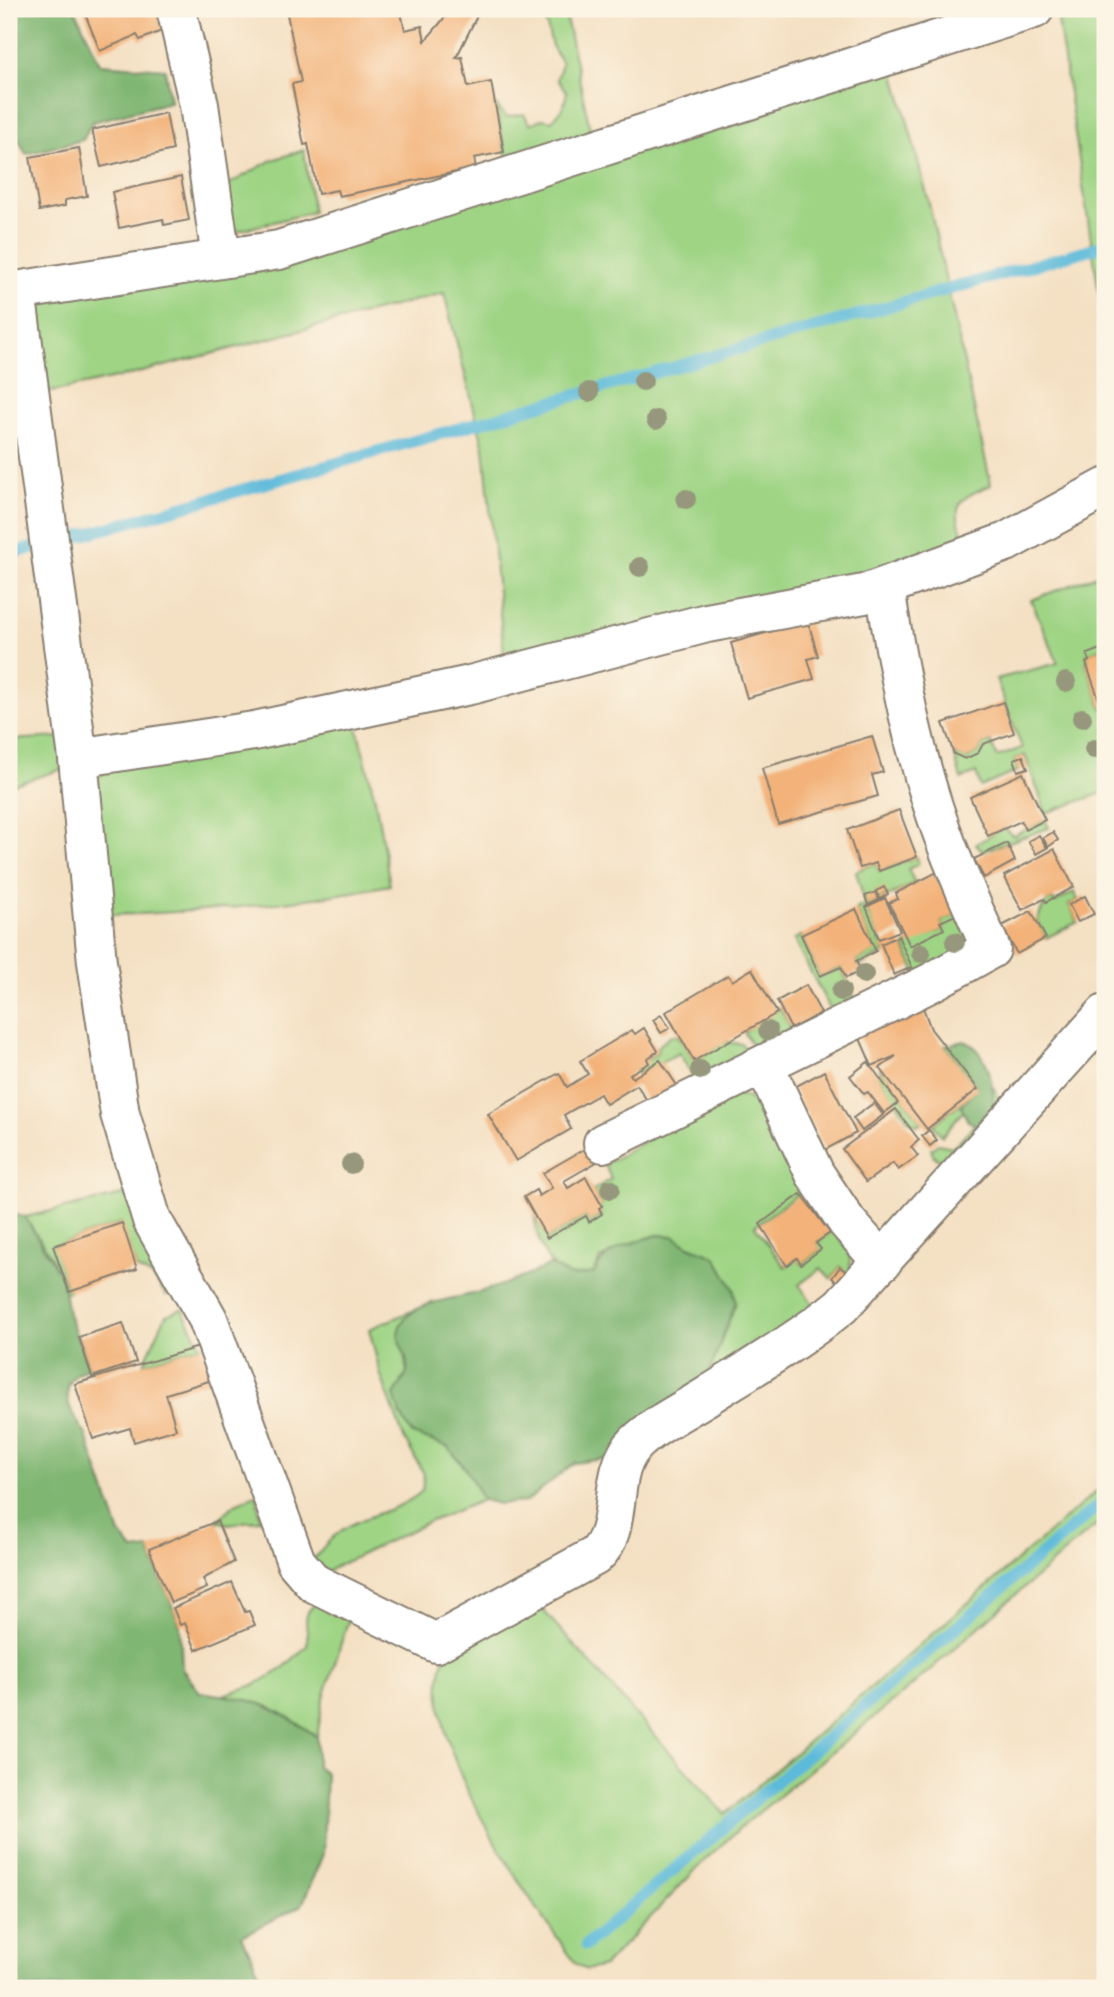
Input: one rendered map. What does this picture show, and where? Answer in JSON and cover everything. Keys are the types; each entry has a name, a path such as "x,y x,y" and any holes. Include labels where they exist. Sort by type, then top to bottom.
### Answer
{"street":[{"path":"176,9 199,106 221,258"},
{"path":"1034,9 746,99 382,220 279,250 12,291 78,758 97,962 120,1114 152,1220 208,1319 296,1562 314,1583 436,1643 595,1556 609,1539 624,1462 634,1445 659,1425 794,1342 841,1306 1105,1014"},
{"path":"78,758 254,731 470,685 707,623 886,587 1006,542 1105,488"},
{"path":"603,1143 930,983 991,949 950,852 924,774 899,676 886,587"},
{"path":"764,1065 815,1174 847,1222 882,1262"}],"green space":[{"path":"9,9 75,9 100,64 165,69 170,102 92,122 83,140 26,154 14,130 9,130"},
{"path":"543,9 568,9 565,13 592,138 507,158 495,104 506,117 524,114 530,124 542,119 552,121 563,108 567,92 557,79 562,63 552,46"},
{"path":"1082,12 1105,12 1105,333 1058,20"},
{"path":"894,70 928,199 991,485 968,496 958,508 959,524 967,549 505,665 484,448 444,293 134,374 42,394 29,305"},
{"path":"304,150 313,212 234,232 222,188 272,160"},
{"path":"1105,572 1105,647 1087,654 1089,661 1086,663 1102,708 1105,707 1105,792 1046,813 1025,755 1014,759 1018,771 981,787 976,773 961,779 954,754 966,759 978,753 983,744 991,742 997,757 1022,748 996,679 1058,663 1031,600"},
{"path":"356,723 375,799 390,885 247,906 103,915 97,777 113,769"},
{"path":"60,737 63,769 9,786 9,740"},
{"path":"1045,820 1049,828 983,851 976,844 1004,828 1013,836"},
{"path":"917,857 919,864 908,869 915,883 866,907 885,953 859,966 856,961 876,951 856,909 865,904 856,871 876,863 879,871"},
{"path":"1074,892 1078,900 1069,905 1078,922 1046,938 1037,922 1042,909 1052,899 1055,902"},
{"path":"959,913 973,929 964,952 916,973 905,949 906,945 944,929 940,922"},
{"path":"801,935 820,976 841,967 855,998 830,1009 794,940"},
{"path":"780,1008 791,1029 759,1050 753,1047 744,1032"},
{"path":"672,1035 679,1036 694,1061 725,1042 742,1044 747,1052 695,1080 679,1053 638,1074 635,1070 658,1052 656,1048"},
{"path":"964,1041 981,1054 992,1085 992,1118 977,1125 968,1121 961,1106 977,1089 944,1046"},
{"path":"880,1068 922,1123 917,1125 908,1120 879,1077"},
{"path":"994,1088 1005,1114 951,1171 933,1155 931,1149 938,1144 953,1147 975,1124 968,1121 963,1111 942,1136 933,1125 978,1089"},
{"path":"736,1093 764,1105 803,1190 755,1226 785,1267 797,1258 802,1264 820,1250 816,1243 834,1230 850,1253 850,1275 840,1267 831,1279 821,1268 799,1285 819,1312 706,1381 736,1302 733,1288 715,1256 689,1246 673,1236 657,1235 600,1259 594,1273 571,1276 555,1267 544,1252 534,1216 548,1238 586,1216 589,1222 602,1215 599,1208 602,1205 593,1190 611,1179 605,1165 691,1113"},
{"path":"127,1194 171,1279 166,1295 153,1277 137,1269 121,1223 54,1246 69,1292 65,1293 53,1260 25,1217"},
{"path":"9,1213 25,1217 62,1278 68,1314 89,1367 72,1380 68,1388 69,1405 85,1433 120,1534 134,1551 149,1549 180,1625 182,1669 200,1692 262,1705 287,1717 317,1737 317,1767 326,1774 323,1854 302,1905 242,1936 260,1975 260,1988 9,1988"},
{"path":"657,1235 673,1236 689,1246 715,1256 733,1288 736,1302 706,1381 612,1458 574,1463 526,1502 498,1504 483,1500 466,1469 448,1447 412,1434 400,1414 394,1395 407,1371 398,1334 404,1320 422,1307 480,1292 525,1277 550,1265 571,1276 594,1273 613,1251"},
{"path":"433,1302 407,1317 404,1348 407,1373 401,1381 434,1441 448,1447 466,1469 483,1500 424,1524 323,1573 311,1563 337,1534 352,1524 403,1504 422,1491 424,1474 404,1438 381,1376 369,1329"},
{"path":"182,1309 201,1346 144,1363 166,1315"},
{"path":"1105,1484 1105,1517 908,1689 739,1829 705,1860 604,1966 587,1970 576,1964 504,1857 458,1768 444,1724 440,1684 448,1650 533,1599 725,1814"},
{"path":"257,1494 260,1520 228,1524 217,1521 235,1504"},
{"path":"318,1603 351,1611 323,1701 317,1737 273,1709 223,1695 254,1685 281,1670 307,1646 308,1612"}],"building":[{"path":"83,9 156,9 164,30 140,40 137,35 100,51"},
{"path":"286,9 400,9 405,30 422,26 425,41 452,9 470,9 478,14 456,58 462,57 468,87 491,82 504,152 474,158 476,168 339,196 337,190 318,194 308,144 304,145 292,84 301,82"},
{"path":"933,9 947,9 950,18 937,20"},
{"path":"166,113 173,150 101,167 92,130"},
{"path":"79,148 87,196 65,200 65,206 39,211 30,157"},
{"path":"181,177 189,220 164,225 163,219 119,228 112,192"},
{"path":"808,621 818,656 808,659 814,679 747,698 731,643"},
{"path":"1105,647 1105,707 1102,708 1086,663 1089,661 1087,654"},
{"path":"1003,702 1014,733 983,744 978,753 965,759 954,754 943,723"},
{"path":"872,736 883,772 872,775 878,796 778,824 762,768"},
{"path":"1023,756 1028,768 1018,771 1014,759"},
{"path":"1023,773 1045,820 1025,830 1021,821 988,836 970,797"},
{"path":"899,810 917,857 879,871 876,863 860,868 847,830"},
{"path":"1053,832 1058,840 1048,847 1043,838"},
{"path":"1039,835 1047,848 1036,854 1028,841"},
{"path":"1007,843 1015,861 984,878 974,859"},
{"path":"1054,849 1074,887 1046,902 1044,899 1022,910 1004,876"},
{"path":"939,871 960,913 940,922 944,929 910,946 889,903 898,899 896,893"},
{"path":"884,887 888,894 880,899 876,891"},
{"path":"876,892 879,900 868,905 865,896"},
{"path":"1085,896 1094,914 1078,922 1069,905"},
{"path":"885,898 900,931 879,939 866,907"},
{"path":"856,909 876,951 856,961 861,971 846,978 841,967 820,976 801,935"},
{"path":"1031,911 1046,938 1017,954 1002,926"},
{"path":"898,936 912,967 894,975 881,944"},
{"path":"752,969 777,1013 694,1061 666,1012 728,975 732,981"},
{"path":"806,985 821,1013 791,1029 777,1001"},
{"path":"922,1005 931,1029 978,1089 927,1129 880,1068 896,1056 872,1066 858,1034"},
{"path":"661,1015 670,1028 661,1033 653,1020"},
{"path":"644,1028 658,1051 647,1059 649,1063 630,1074 633,1078 660,1060 678,1087 650,1105 637,1085 606,1104 600,1094 564,1115 571,1129 516,1161 488,1114 559,1073 567,1087 588,1074 580,1061 632,1030 635,1034"},
{"path":"868,1062 898,1103 884,1113 868,1092 864,1094 850,1076"},
{"path":"824,1071 856,1133 825,1150 793,1088"},
{"path":"874,1103 883,1115 862,1131 853,1118"},
{"path":"896,1109 919,1140 911,1147 918,1156 898,1170 893,1163 866,1182 842,1149"},
{"path":"929,1130 937,1140 930,1146 922,1136"},
{"path":"593,1144 602,1159 564,1181 568,1188 586,1177 602,1206 599,1208 602,1214 589,1222 586,1216 547,1238 524,1197 536,1190 539,1196 552,1188 543,1173"},
{"path":"801,1194 830,1233 816,1243 821,1249 801,1264 797,1258 787,1266 760,1224"},
{"path":"122,1223 137,1269 69,1292 53,1246"},
{"path":"840,1267 850,1275 842,1285 832,1278"},
{"path":"123,1323 136,1362 92,1377 79,1337"},
{"path":"202,1346 212,1380 166,1394 176,1429 134,1442 130,1428 93,1439 75,1384"},
{"path":"217,1521 234,1562 203,1579 207,1588 171,1603 149,1549"},
{"path":"232,1582 245,1612 249,1611 255,1625 196,1650 185,1623 180,1625 173,1608"}],"waterway":[{"path":"69,539 1105,245"},
{"path":"9,554 35,547"},
{"path":"586,1945 1105,1500"}]}
